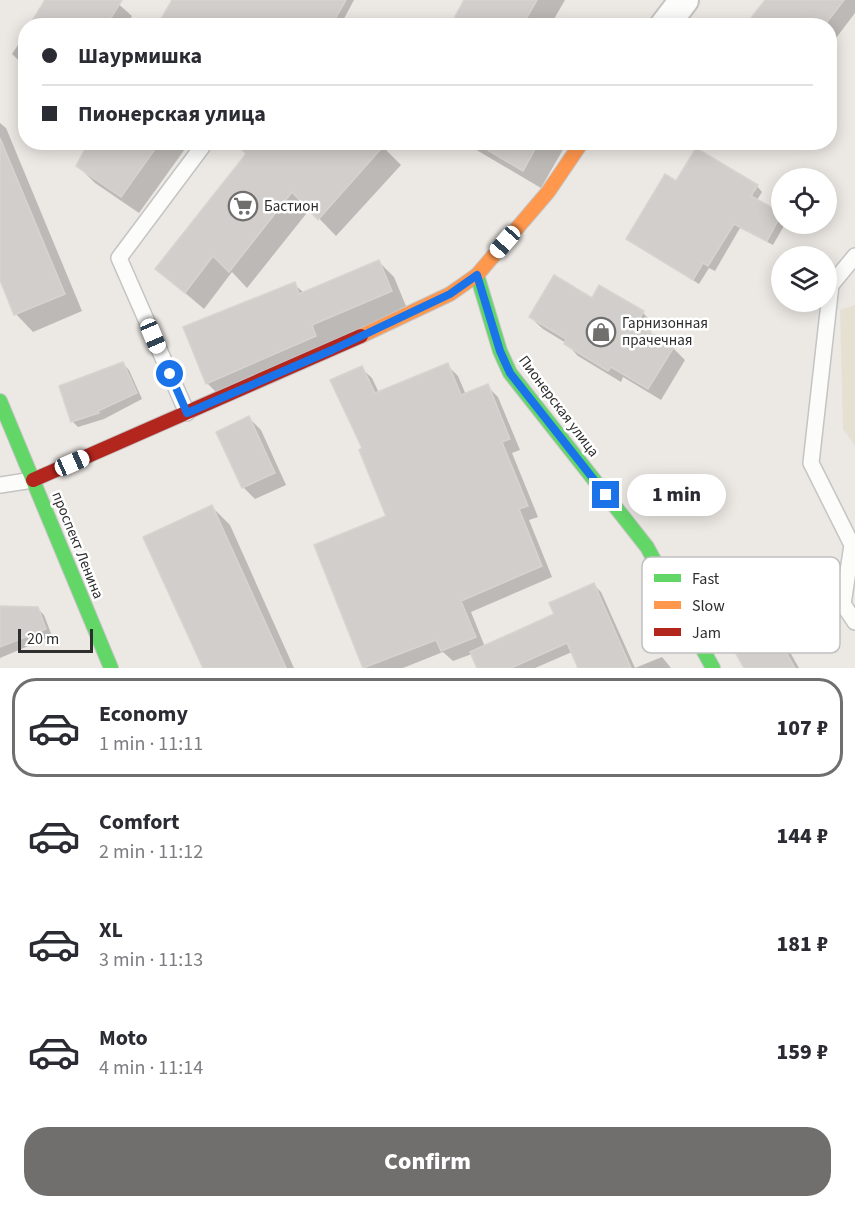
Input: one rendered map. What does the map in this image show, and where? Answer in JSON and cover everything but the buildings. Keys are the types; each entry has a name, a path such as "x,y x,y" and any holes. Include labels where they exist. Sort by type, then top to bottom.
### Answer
{"street":[{"path":"670,18 684,0"},
{"path":"33,480 332,350 450,294 477,275 548,192 577,150"},
{"name":"Пионерская улица","path":"477,275 500,351 510,373 647,547 652,557"},
{"name":"проспект Ленина","path":"0,401 111,668"},
{"name":"Пионерская улица","path":"705,653 713,668"}],"lane":[{"path":"187,413 120,258 200,150"},
{"path":"855,256 831,285 811,463 852,545 843,604 855,622"},
{"path":"0,485 33,480"}],"shaded area":[{"path":"855,305 855,446 843,429 840,310"}],"traffic: fast":[{"path":"477,275 500,351 510,373 647,547 652,557"},
{"path":"0,401 111,668"},
{"path":"705,653 713,668"}],"traffic: slow":[{"path":"361,336 450,294 477,275 548,192 577,150"}],"traffic: jam":[{"path":"33,480 361,336"}],"place":[{"name":"Бастион","path":"243,206"},
{"name":"Гарнизонная прачечная","path":"601,332"}],"route":[{"path":"170,374 187,413 332,350 450,294 477,275 500,351 510,373 606,495"}]}
